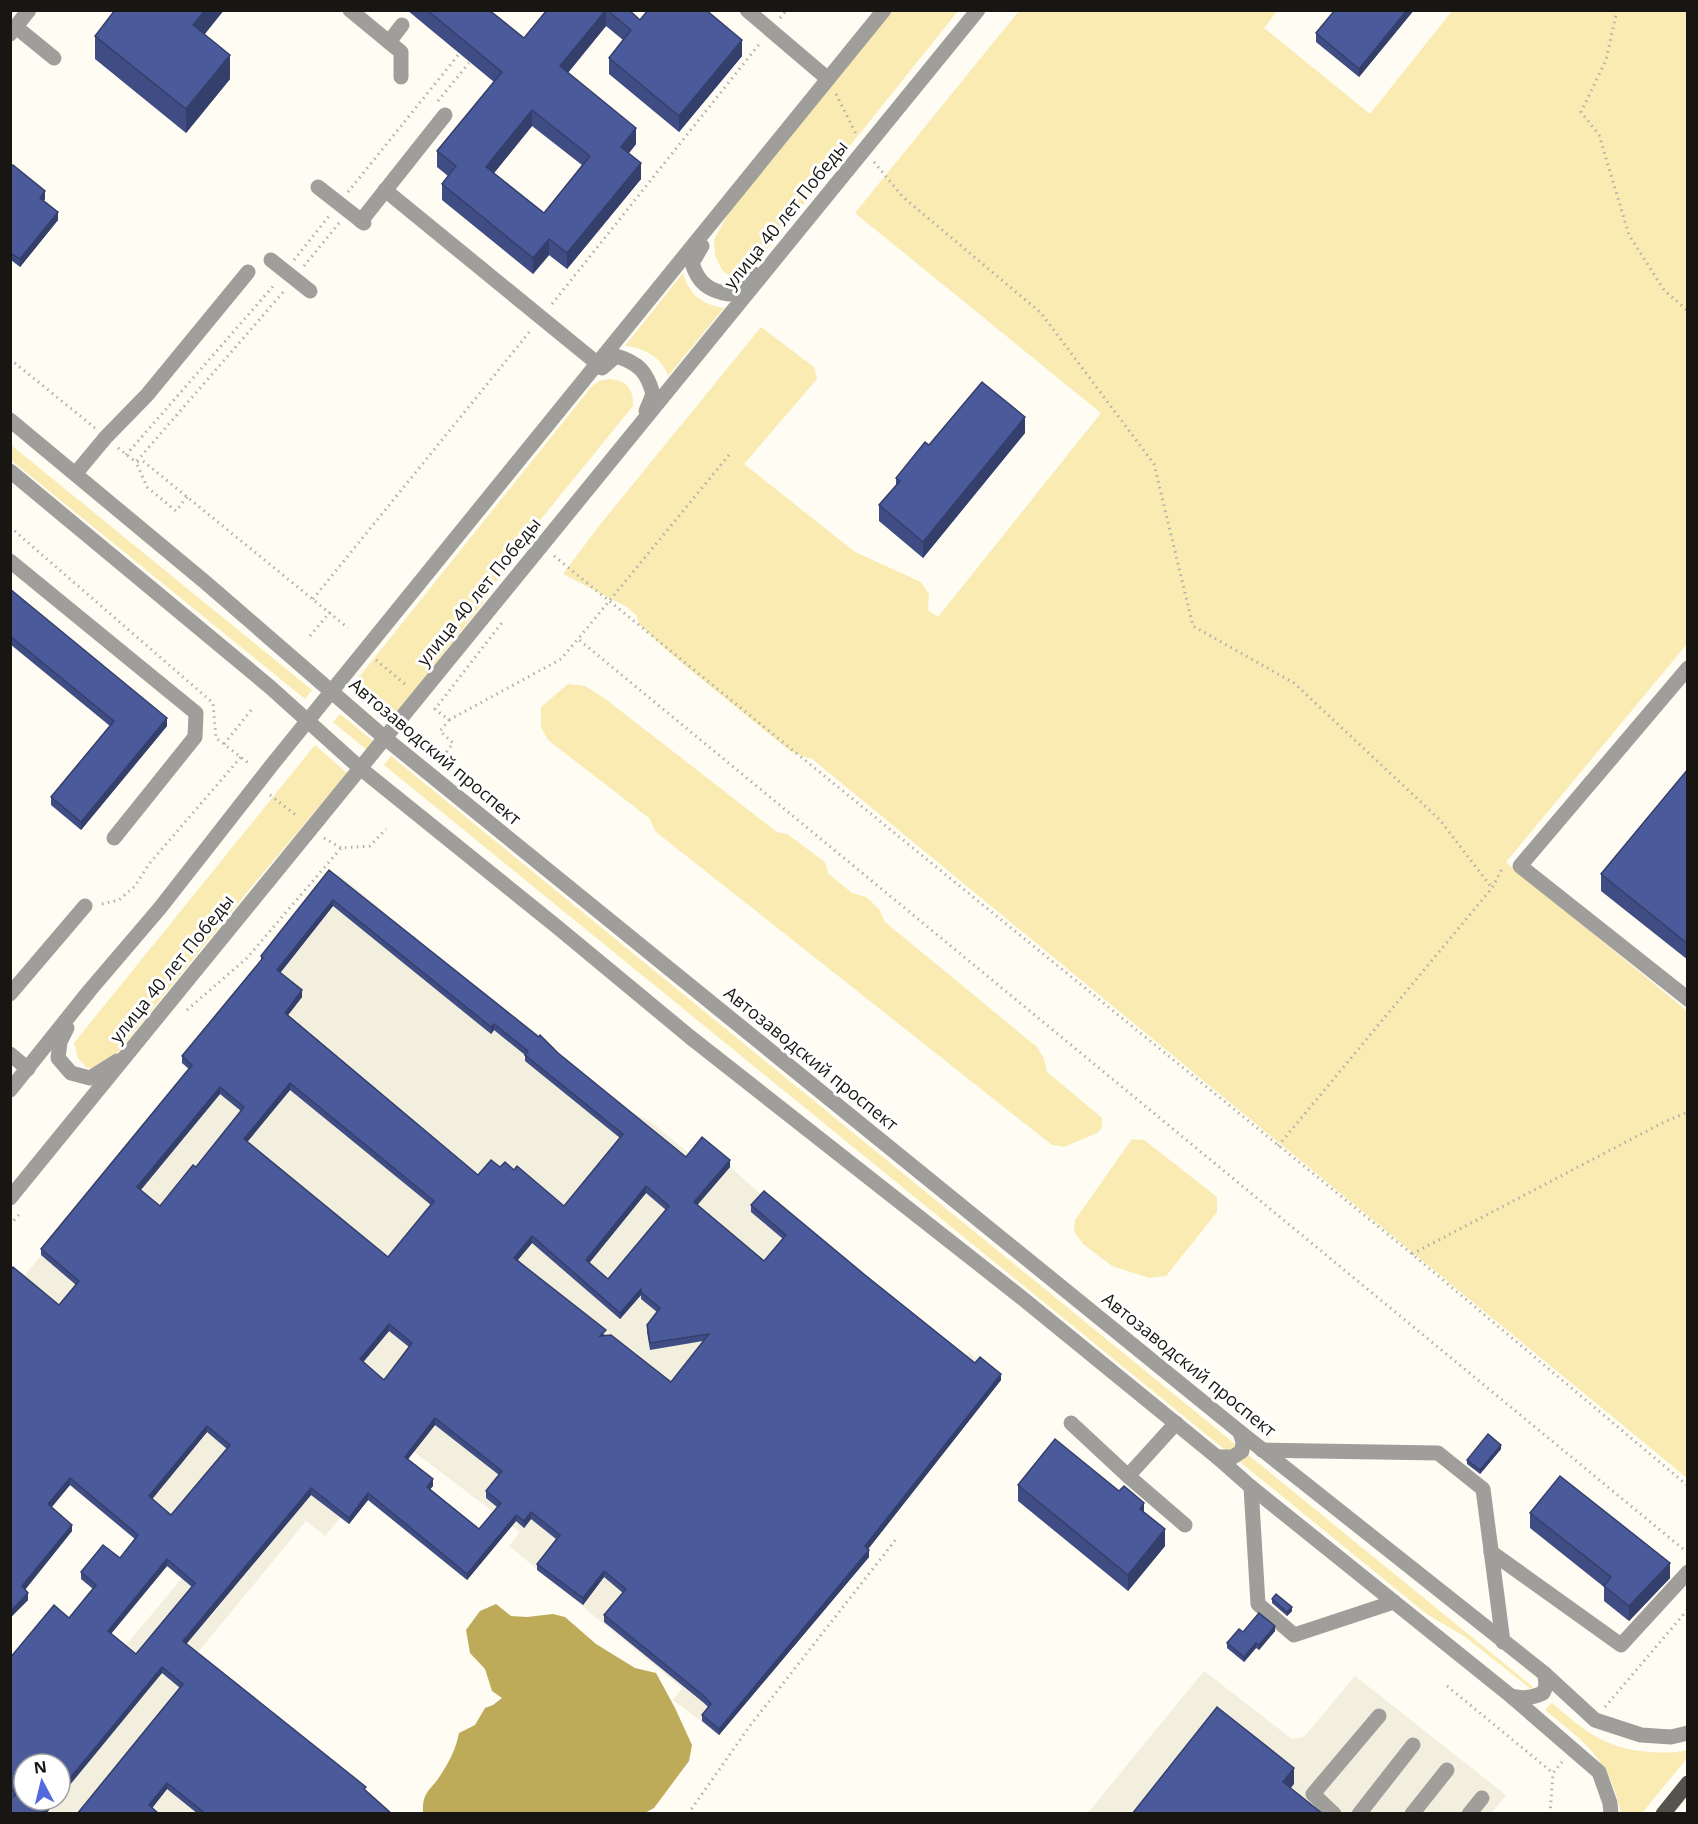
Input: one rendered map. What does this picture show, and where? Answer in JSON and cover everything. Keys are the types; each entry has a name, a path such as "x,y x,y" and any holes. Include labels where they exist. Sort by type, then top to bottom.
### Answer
{"main road":[{"path":"1663,1814 1688,1783"}],"street":[{"path":"28,10 13,30 54,58"},
{"path":"350,10 401,52 401,77"},
{"path":"747,10 828,79"},
{"path":"10,1090 160,908 260,779 884,10"},
{"name":"улица 40 лет Победы","path":"10,1198 819,208 978,10"},
{"path":"389,42 402,25"},
{"path":"318,187 362,222 445,115"},
{"path":"385,190 598,364"},
{"path":"721,212 692,263 695,275 704,286 716,292 729,294 777,257"},
{"path":"271,260 310,291"},
{"path":"76,473 147,395 248,272"},
{"path":"582,383 616,357 628,360 641,368 649,380 653,394 638,427"},
{"name":"Автозаводский проспект","path":"10,420 76,473 385,738 1239,1432 1503,1642 1600,1714"},
{"path":"10,471 309,721 360,768 690,1037 1017,1294 1573,1748 1599,1772 1610,1803 1611,1814"},
{"path":"10,561 196,713 195,737 114,838"},
{"path":"1688,668 1520,866 1688,999"},
{"path":"10,994 85,906"},
{"path":"74,1011 60,1042 58,1058 71,1073 90,1078 126,1055"},
{"path":"10,1054 28,1069"},
{"path":"1071,1423 1185,1525"},
{"path":"1128,1476 1176,1424"},
{"path":"1217,1457 1233,1456 1242,1451 1243,1442 1239,1432"},
{"path":"1262,1450 1438,1453 1483,1490 1503,1642"},
{"path":"1251,1487 1258,1604 1294,1635 1394,1602"},
{"path":"1491,1552 1621,1645 1688,1572"},
{"path":"1511,1696 1523,1699 1533,1698 1543,1693 1546,1686 1545,1674"},
{"path":"1600,1714 1641,1735 1671,1737 1688,1732"},
{"path":"1334,1814 1313,1794 1379,1716"},
{"path":"1359,1814 1413,1745"},
{"path":"1412,1814 1447,1770"},
{"path":"1469,1814 1482,1798"}],"path":[{"path":"1617,10 1606,60 1581,112 1599,135 1629,236 1664,290 1688,311"},
{"path":"828,79 864,150 903,197 1041,313 1154,464 1193,626 1294,683 1440,820 1492,888"},
{"path":"10,359 136,462 147,487 176,511 187,497"},
{"path":"443,757 453,743 440,731 449,720 561,659 729,455"},
{"path":"136,462 143,461 348,628"},
{"path":"10,527 213,703 216,738 253,766"},
{"path":"555,556 1412,1254 1688,1486"},
{"path":"310,636 330,612"},
{"path":"578,639 1688,1553"},
{"path":"370,655 407,686"},
{"path":"224,744 252,709"},
{"path":"435,709 449,720"},
{"path":"85,906 119,900 135,886 149,864 241,757"},
{"path":"264,790 297,816"},
{"path":"320,835 341,848 370,846 386,829"},
{"path":"186,1010 247,958 341,848"},
{"path":"1278,1146 1492,888 1506,862 1520,866"},
{"path":"1412,1254 1654,1127 1688,1112"},
{"path":"688,1814 748,1727 897,1538"},
{"path":"1600,1714 1688,1608"},
{"path":"1446,1686 1553,1773"},
{"path":"1550,1814 1553,1773 1562,1762"}],"shaded area":[{"path":"892,11 958,11 752,268 733,276 727,274 722,270 715,256 714,240 740,192"},
{"path":"1019,11 1277,11 1264,28 1370,114 1452,11 1687,11 1687,644 1506,862 1687,1011 1687,1478 811,758 790,751 672,655 639,624 637,616 627,607 563,574 599,526 761,327 814,367 817,379 744,464 855,552 921,582 929,594 928,610 938,617 1101,413 855,213"},
{"path":"683,273 689,287 698,298 724,308 668,376 657,359 645,351 625,346"},
{"path":"609,379 620,381 628,386 633,406 519,546 483,603 392,719 351,687 592,386 599,381"},
{"path":"11,445 312,690 305,699 11,460"},
{"path":"568,684 585,686 604,698 777,832 787,834 825,862 828,873 852,893 866,897 879,909 885,922 1037,1047 1044,1059 1047,1072 1102,1118 1102,1128 1097,1133 1064,1147 1052,1145 656,832 649,818 548,740 541,727 541,707"},
{"path":"340,714 374,742 367,750 333,722"},
{"path":"315,745 347,773 114,1057 97,1068 87,1068 78,1058 74,1043"},
{"path":"391,756 1533,1687 1531,1689 1464,1636 1428,1615 384,765"},
{"path":"338,874 525,1028 633,1113 651,1122 692,1156 730,1167 963,1359 969,1352 1001,1380 865,1553 869,1557 719,1735 673,1700 682,1688 509,1546 520,1532 401,1442 349,1524 340,1518 325,1536 306,1521 194,1657 390,1813 11,1813 72,1812 72,1752 69,1752 139,1655 126,1645 182,1578 70,1485 11,1556 21,1280 192,1071 182,1063"},
{"path":"1132,1139 1144,1140 1217,1197 1217,1212 1166,1276 1149,1278 1112,1266 1083,1244 1074,1231 1075,1220"},
{"path":"496,1604 511,1616 553,1614 565,1617 596,1644 635,1668 656,1673 692,1745 689,1761 654,1808 643,1814 423,1813 425,1796 449,1760 459,1733 475,1725 485,1708 502,1698 492,1691 485,1669 470,1653 466,1630 480,1611"},
{"path":"1204,1671 1292,1739 1304,1737 1355,1676 1506,1795 1491,1814 1087,1814"},
{"path":"1552,1703 1586,1730 1608,1743 1650,1752 1687,1750 1687,1758 1642,1813 1621,1813 1616,1794 1603,1766 1584,1743 1545,1710"}],"building":[{"path":"115,10 205,10 193,25 230,55 186,109 95,36"},
{"path":"427,10 489,10 524,38 547,10 606,10 560,66 636,128 621,147 641,163 567,253 549,239 533,258 442,184 456,166 437,151 502,72","holes":["532,110 590,156 544,213 486,167"]},
{"path":"607,10 629,10 640,20 648,10 706,10 742,40 679,116 609,58 631,30"},
{"path":"1335,10 1407,10 1359,69 1316,33"},
{"path":"13,165 45,191 40,198 58,212 20,259 10,253 10,168"},
{"path":"982,382 1025,417 923,542 879,505 900,481 896,478 925,442 929,445"},
{"path":"10,589 167,718 81,822 51,797 114,721 10,636"},
{"path":"1688,769 1688,944 1601,874"},
{"path":"329,870 539,1037 540,1035 558,1053 686,1157 702,1137 730,1160 694,1202 764,1261 786,1235 751,1205 764,1191 975,1363 980,1357 1001,1374 865,1546 869,1550 719,1729 702,1715 711,1704 704,1696 604,1615 626,1589 604,1571 583,1598 537,1564 560,1535 531,1512 524,1521 516,1515 467,1574 368,1493 349,1518 311,1488 183,1641 366,1787 364,1789 392,1814 206,1814 167,1783 149,1805 159,1814 77,1814 183,1684 162,1667 72,1776 72,1752 12,1752 12,1789 10,1788 10,1658 54,1605 69,1618 96,1585 81,1572 103,1545 120,1558 138,1535 70,1478 48,1504 72,1525 22,1586 28,1593 10,1612 10,1271 13,1267 59,1305 79,1281 41,1249 192,1065 182,1056 263,958 261,956","holes":["333,900 491,1027 494,1024 528,1051 525,1055 623,1134 564,1206 517,1166 514,1170 505,1162 500,1167 491,1160 478,1175 285,1013 302,990 277,970","290,1083 434,1201 388,1257 244,1139","220,1087 244,1107 196,1167 193,1165 160,1206 137,1187","646,1186 669,1206 608,1279 586,1260","532,1236 620,1313 641,1289 641,1292 660,1308 647,1325 650,1343 709,1334 671,1382 611,1335 600,1336 606,1330 514,1258","389,1324 412,1343 384,1380 360,1359","435,1418 502,1471 486,1491 501,1503 479,1529 427,1487 433,1479 405,1457","207,1426 230,1445 171,1515 149,1496","167,1559 195,1583 136,1654 108,1631"]},
{"path":"1488,1434 1501,1445 1480,1470 1467,1460"},
{"path":"1055,1439 1119,1491 1124,1486 1144,1503 1140,1509 1165,1529 1128,1575 1018,1485"},
{"path":"1560,1476 1670,1563 1629,1606 1604,1586 1611,1577 1530,1513"},
{"path":"1276,1594 1292,1607 1287,1612 1272,1599"},
{"path":"1259,1613 1275,1626 1259,1645 1256,1643 1244,1657 1227,1643 1239,1629 1243,1632"},
{"path":"1217,1707 1294,1768 1283,1782 1323,1814 1132,1814"},
{"path":"12,1798 12,1812 43,1812 41,1814 10,1814"}]}
